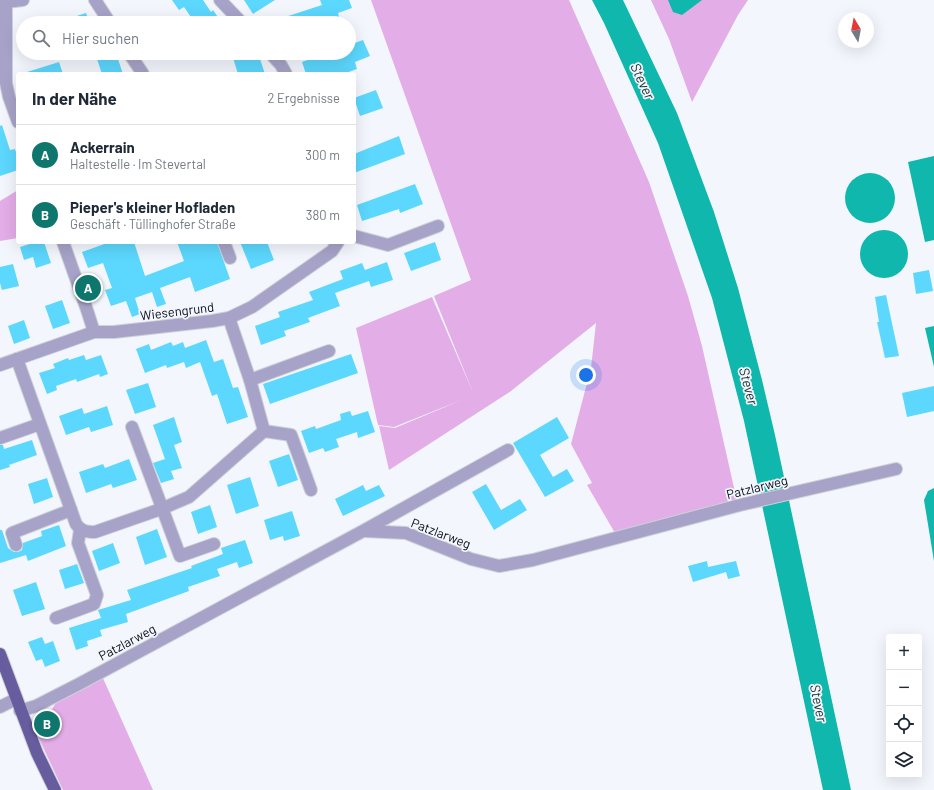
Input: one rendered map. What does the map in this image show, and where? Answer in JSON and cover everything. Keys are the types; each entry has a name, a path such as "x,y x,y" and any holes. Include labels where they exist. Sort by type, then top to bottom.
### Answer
{"main road":[{"path":"0,654 20,711 54,790"}],"street":[{"path":"16,119 4,99 6,83 5,1 23,0"},
{"path":"94,0 105,16"},
{"path":"220,0 235,16"},
{"path":"134,60 142,72"},
{"path":"276,60 285,72"},
{"path":"356,237 388,245 438,226"},
{"path":"63,244 94,332"},
{"path":"225,244 230,258"},
{"name":"Wiesengrund","path":"0,365 94,332 114,332 229,318 258,302 332,251 337,244"},
{"path":"229,318 250,380 264,431"},
{"path":"250,380 329,351"},
{"path":"17,359 76,524 80,530 95,532 161,509 189,497 264,431 291,435 311,490"},
{"path":"0,438 40,424"},
{"path":"132,427 161,509 180,556 214,544"},
{"path":"363,531 508,450"},
{"name":"Patzlarweg","path":"20,711 36,706 58,695 363,531 406,533 471,559 499,566 533,560 750,503 896,469"},
{"path":"16,545 12,532 71,510"},
{"path":"56,618 94,604 97,595 78,543 80,530"},
{"path":"0,706 16,699"}],"shaded area":[{"path":"371,0 569,0 649,182 688,296 702,346 737,501 615,533 587,485 592,483 571,444 591,368 596,323 511,391 389,470 379,426 395,428 464,399 394,427 378,425 356,328 432,297 474,395 434,296 471,280"},
{"path":"651,0 748,0 738,15 692,102 669,39"},
{"path":"16,191 16,238 0,241 0,201"},
{"path":"102,676 153,790 63,790 36,732 42,716 51,711 58,699"}],"water":[{"name":"Stever","path":"592,0 623,0 677,113 714,212 738,288 762,380 851,790 823,790 744,421 712,298 658,143 604,23"},
{"path":"668,0 702,0 682,15 673,12"},
{"path":"934,156 934,240 925,242 908,162"},
{"path":"865,173 875,173 888,180 895,193 895,203 888,216 875,223 865,223 856,219 849,212 845,203 845,193 849,184 856,177"},
{"path":"879,230 889,230 901,237 908,249 908,259 901,271 889,278 879,278 871,274 864,267 860,259 860,249 864,241 871,234"},
{"path":"934,326 934,367 925,328"},
{"path":"934,488 934,561 924,500 928,491"}],"building":[{"path":"172,0 203,0 211,12 213,10 217,16 190,16 184,7 179,10"},
{"path":"244,0 275,0 253,14"},
{"path":"320,0 349,0 352,8 338,13 339,16 288,16 322,5"},
{"path":"86,13 87,16 77,16"},
{"path":"363,40 370,56 355,62 357,69 349,72 305,72 302,62 308,60 356,60 356,42"},
{"path":"97,60 118,60 122,72 101,72"},
{"path":"234,60 260,60 264,72 237,72"},
{"path":"59,62 62,72 27,72"},
{"path":"376,90 383,108 360,116 356,104 356,97"},
{"path":"2,125 10,150 15,149 16,171 0,176 0,126"},
{"path":"399,136 405,154 356,172 356,153"},
{"path":"415,184 423,204 400,213 399,209 362,221 357,205"},
{"path":"435,242 441,260 411,271 404,253"},
{"path":"30,244 45,244 51,263 36,268 33,257 24,260 20,247"},
{"path":"104,244 135,244 145,276 184,261 178,244 218,244 230,279 195,292 190,277 160,288 166,304 157,307 152,292 135,298 140,314 132,317 126,301 111,306 105,290 112,288 103,263 88,268 82,252"},
{"path":"241,244 268,244 274,260 251,269"},
{"path":"387,262 393,280 371,287 369,281 335,293 340,306 308,318 310,322 284,331 286,336 261,345 255,326 280,317 278,312 313,300 309,292 343,279 340,271 362,263 365,270"},
{"path":"13,264 19,286 2,290 0,283 0,267"},
{"path":"929,270 933,291 916,294 913,273"},
{"path":"886,295 899,356 885,358 877,322 879,322 875,297"},
{"path":"62,300 70,323 53,329 45,306"},
{"path":"24,320 30,338 14,344 8,326"},
{"path":"206,340 214,362 223,359 233,388 238,387 248,417 227,424 217,394 212,396 200,362 186,368 184,362 167,368 166,365 145,373 136,349 149,344 151,350 171,342 173,346 183,342 185,348"},
{"path":"351,354 358,373 270,404 263,384"},
{"path":"84,355 86,360 101,355 108,374 100,377 99,374 77,382 76,379 56,386 57,390 47,394 39,373 55,368 53,364 68,358 69,360"},
{"path":"148,383 156,407 135,414 126,390"},
{"path":"934,386 934,411 907,417 902,393"},
{"path":"107,406 113,425 91,432 89,427 66,435 59,416 82,408 84,414"},
{"path":"350,411 352,416 368,411 375,432 358,438 357,432 336,439 339,447 325,452 323,448 309,453 301,431 315,426 316,429 341,420 340,414"},
{"path":"174,417 182,442 174,445 182,468 171,471 174,479 161,483 153,463 165,459 153,425"},
{"path":"557,417 569,438 540,455 553,477 567,469 574,481 545,497 513,443"},
{"path":"32,440 37,455 9,465 10,467 0,470 0,445 3,445 4,449"},
{"path":"289,454 298,480 278,487 269,461"},
{"path":"129,459 137,480 113,488 111,484 86,493 79,472 103,464 105,468"},
{"path":"250,477 259,506 236,514 227,485"},
{"path":"47,478 53,497 34,504 28,484"},
{"path":"486,484 501,510 520,499 527,510 494,530 472,492"},
{"path":"363,485 366,491 379,485 385,496 343,516 335,499"},
{"path":"210,505 217,527 198,534 191,512"},
{"path":"292,511 300,536 284,541 283,536 270,540 264,520"},
{"path":"59,525 66,546 28,561 26,555 0,563 0,530 2,530 8,548 14,552 18,552 22,550 23,543 42,536 41,531"},
{"path":"157,529 167,557 145,565 136,537"},
{"path":"245,540 253,563 239,568 237,562 217,569 220,576 188,587 189,591 126,614 128,622 100,630 102,636 87,641 88,646 76,650 69,628 101,618 98,610 131,600 127,590 192,568 191,566 223,554 221,548"},
{"path":"113,543 120,563 99,571 92,551"},
{"path":"707,561 708,567 736,561 740,576 728,579 726,572 693,582 688,566"},
{"path":"77,564 84,583 65,589 59,570"},
{"path":"36,582 45,609 22,616 13,590"},
{"path":"42,637 45,644 53,641 60,661 45,667 42,659 36,661 28,642"}],"place":[{"name":"Ackerrain","path":"88,288"},
{"name":"Pieper's kleiner Hofladen","path":"47,724"}]}
